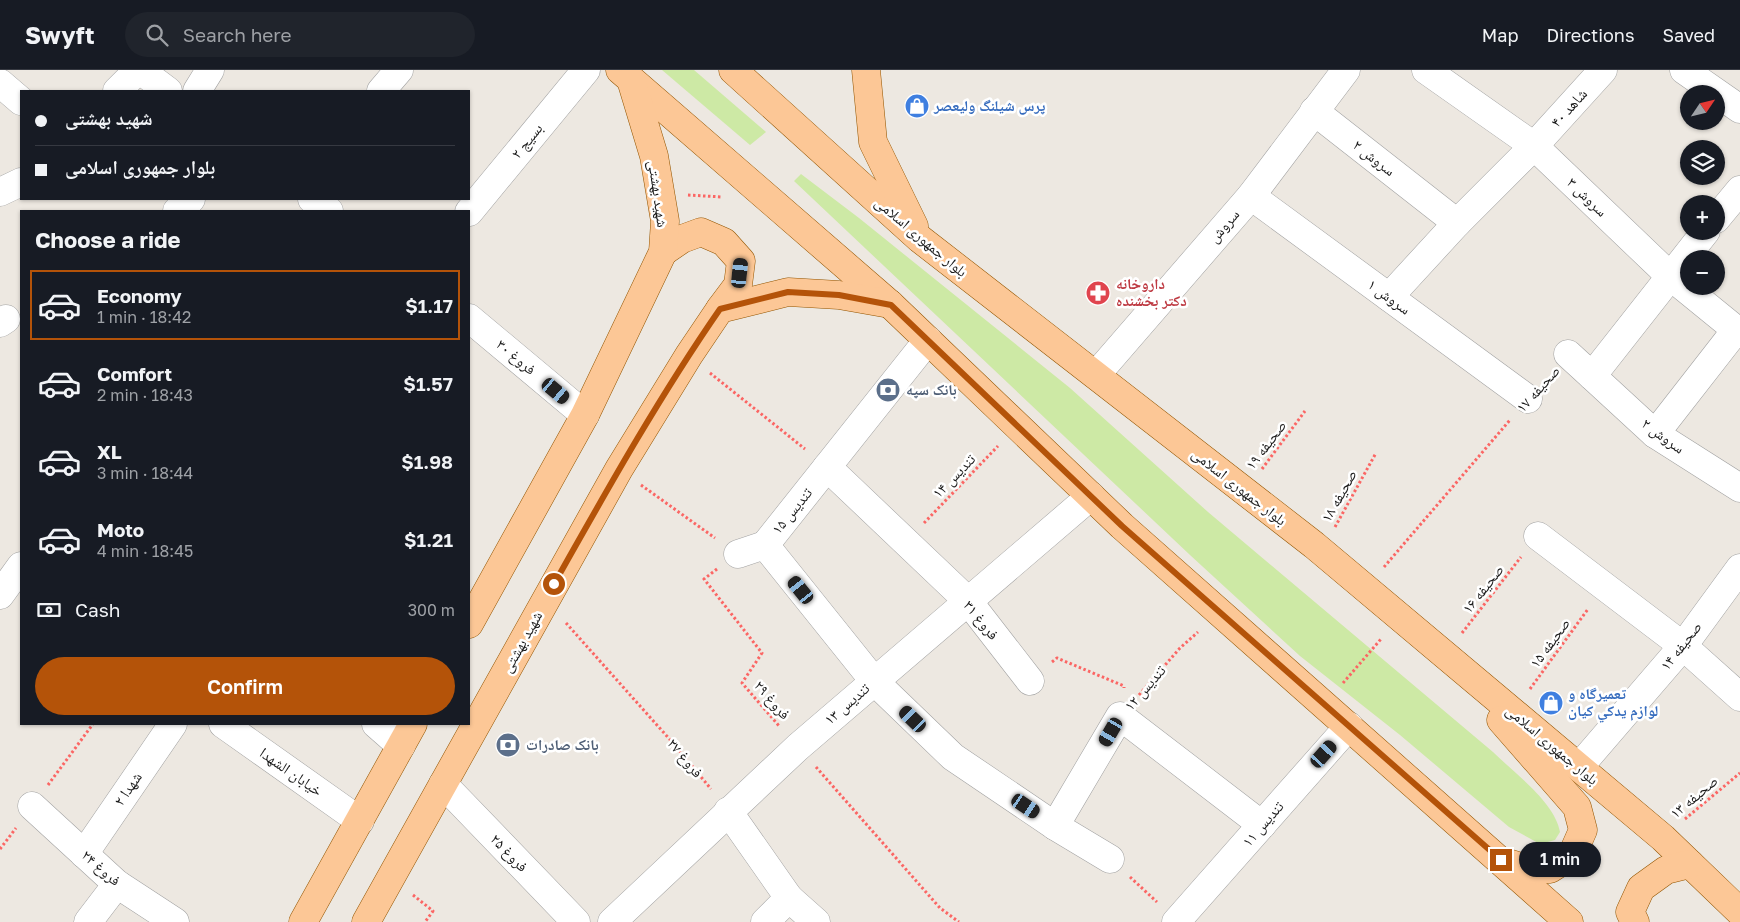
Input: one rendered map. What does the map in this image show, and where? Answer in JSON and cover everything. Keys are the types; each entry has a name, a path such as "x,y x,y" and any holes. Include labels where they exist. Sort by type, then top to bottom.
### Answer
{"main road":[{"name":"بلوار جمهوری اسلامی","path":"733,70 920,239 1321,551 1663,838 1740,912"},
{"path":"866,70 873,142 920,239"},
{"path":"625,75 891,305 1091,496 1569,922"},
{"name":"شهید بهشتی","path":"470,621 585,415 663,252 665,221 654,156 625,75"},
{"name":"شهید بهشتی","path":"366,922 618,469 688,355 738,286 741,260 724,242 701,232 682,239 663,252"},
{"path":"720,309 788,292 839,295 891,305"},
{"path":"1441,652 1577,806 1583,830 1572,855 1550,870 1530,870 1501,860"},
{"path":"303,922 407,735"},
{"path":"1635,922 1630,912 1641,888 1666,870 1690,864"}],"street":[{"path":"118,90 139,70 167,90"},
{"path":"198,90 210,70"},
{"path":"382,90 399,70"},
{"name":"بسیج ۲","path":"470,211 586,70"},
{"name":"سروش","path":"1096,375 1251,196 1346,70"},
{"name":"سروش ۳","path":"1426,70 1534,146 1670,276 1738,332"},
{"name":"شاهد ۴۰","path":"1389,297 1457,223 1534,146 1603,70"},
{"path":"1684,70 1740,110"},
{"path":"0,83 20,99"},
{"name":"سروش ۲","path":"1314,111 1457,223"},
{"path":"0,192 20,182"},
{"path":"1725,208 1740,190"},
{"name":"سروش ۱","path":"1251,196 1528,399"},
{"path":"178,210 190,200"},
{"path":"313,200 328,210"},
{"path":"1592,376 1699,240"},
{"name":"فروغ ۳۰","path":"470,319 585,415"},
{"path":"1655,434 1738,332"},
{"name":"تندیس ۱۵","path":"928,340 765,544 874,681 952,757 1056,826 1110,859"},
{"name":"صحیفه ۱۷","path":"1568,354 1592,376"},
{"name":"سروش ۲","path":"1592,376 1655,434 1740,488"},
{"name":"فروغ ۳۱","path":"827,467 968,602 1030,681"},
{"name":"تندیس ۱۳","path":"612,922 798,747 1091,496"},
{"path":"1538,536 1683,646 1740,697"},
{"path":"738,554 765,544"},
{"path":"6,594 20,568"},
{"name":"صحیفه ۱۴","path":"1580,768 1683,646 1740,568"},
{"path":"1120,716 1262,825"},
{"name":"تندیس ۱۲","path":"1056,826 1120,716"},
{"name":"شهدا ۲","path":"84,854 171,725"},
{"name":"خیابان الشهدا","path":"224,725 360,821"},
{"path":"379,725 407,735"},
{"name":"تندیس ۱۱","path":"1177,922 1349,726"},
{"name":"فروغ ۲۵","path":"443,784 576,922"},
{"name":"فروغ ۲۴","path":"32,806 117,884 175,922"},
{"path":"728,811 789,898 816,922"},
{"path":"88,922 117,884"},
{"path":"764,922 789,898"}],"path":[{"path":"660,193 725,197"},
{"path":"688,355 827,467"},
{"name":"صحیفه ۱۷","path":"1366,589 1528,399"},
{"name":"صحیفه ۱۹","path":"1245,492 1306,411"},
{"name":"تندیس ۱۴","path":"906,542 1018,426"},
{"name":"صحیفه ۱۸","path":"1321,551 1376,453"},
{"path":"618,469 738,554"},
{"name":"صحیفه ۱۶","path":"1441,652 1538,536"},
{"name":"فروغ ۲۹","path":"738,554 704,579 762,653 742,683 940,908 959,922"},
{"name":"صحیفه ۱۵","path":"1513,712 1605,587"},
{"name":"فروغ ۲۷","path":"545,600 673,743 728,811"},
{"name":"تندیس ۱۲","path":"1120,716 1180,648 1219,612"},
{"path":"1324,704 1400,618"},
{"path":"1030,681 1057,658 1124,686 1120,716"},
{"name":"صحیفه ۱۳","path":"1663,838 1740,773"},
{"path":"1110,859 1177,922"},
{"path":"391,877 433,911 425,922"}],"green space":[{"path":"662,70 694,70 766,132 750,145"},
{"path":"801,174 859,218 1070,388 1208,512 1493,752 1542,799 1550,810 1557,821 1560,832 1555,840 1540,844 1509,827 1400,735 1300,656 1190,555 794,181"}],"place":[{"name":"پرس شیلنگ ولیعصر","path":"917,106"},
{"name":"داروخانه دکتر بخشنده","path":"1098,293"},
{"name":"بانک سپه","path":"888,390"},
{"name":"تعميرگاه و لوازم يدكي كيان","path":"1551,703"},
{"name":"بانک صادرات","path":"508,745"}],"route":[{"path":"554,584 618,469 688,355 720,309 788,292 839,295 891,305 1122,526 1501,860"}]}
